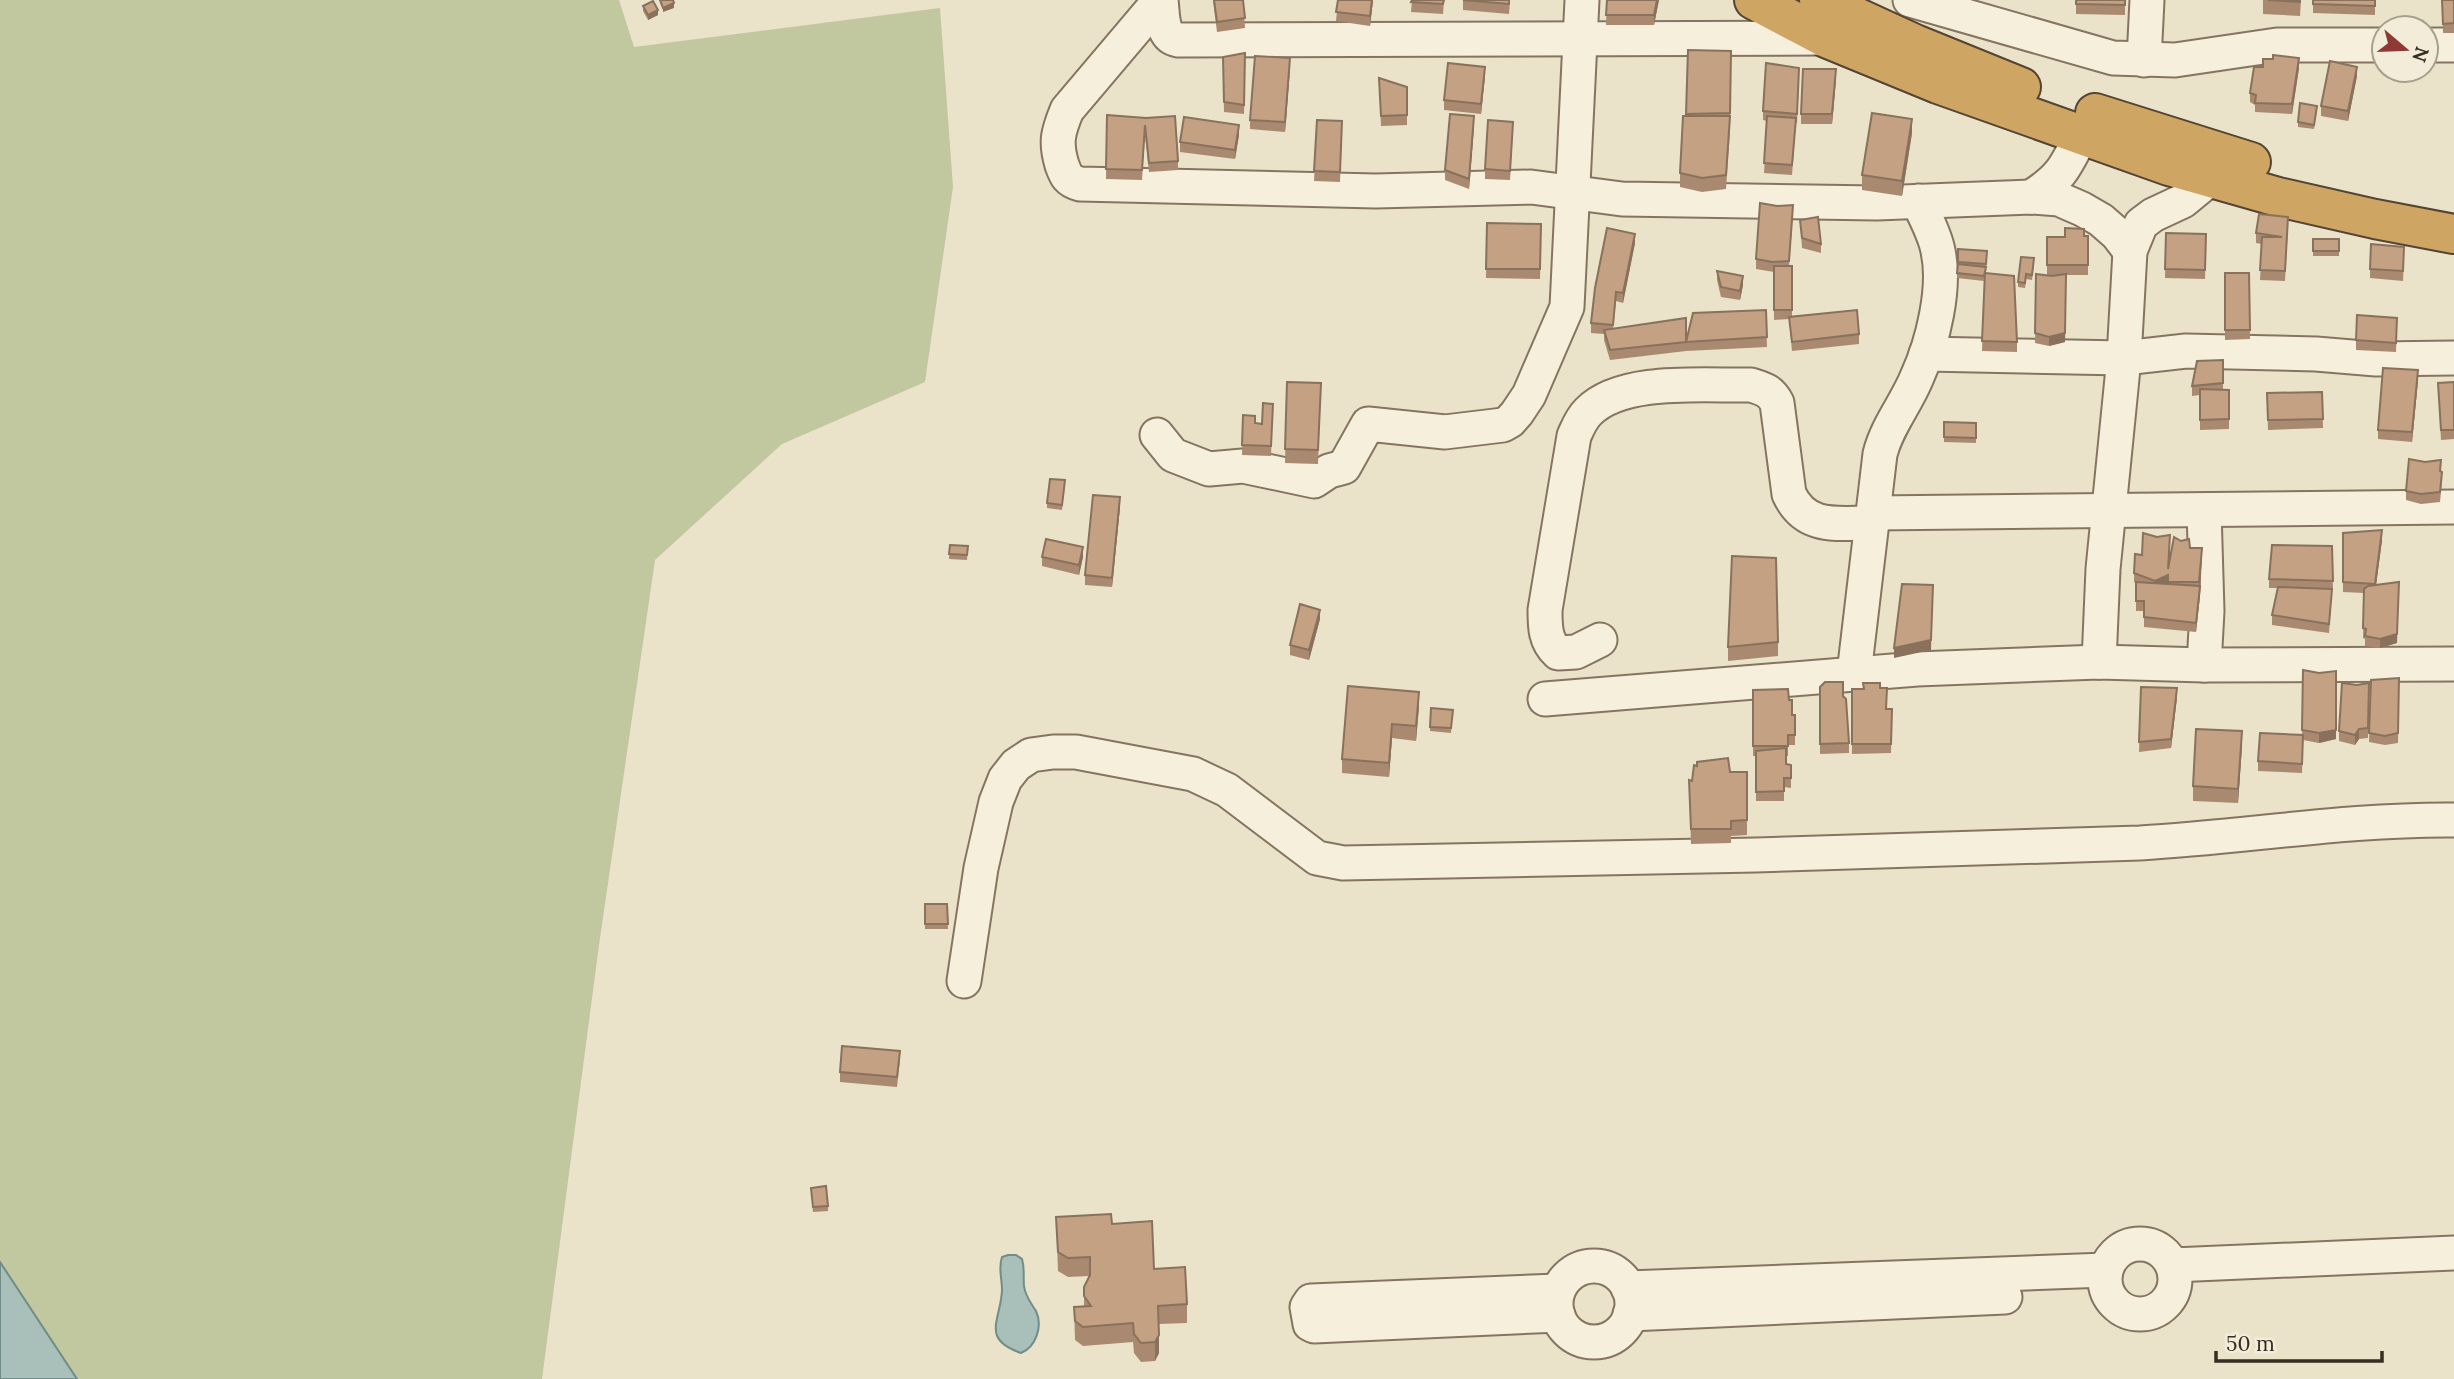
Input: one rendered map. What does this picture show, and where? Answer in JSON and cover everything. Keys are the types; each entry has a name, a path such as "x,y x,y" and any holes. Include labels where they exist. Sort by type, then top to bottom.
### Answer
{"highway":[{"path":"1754,0 1826,38 1938,84 2081,136 2211,178 2375,219 2454,234"},
{"path":"1819,0 1992,76 2118,121 2298,175 2388,197 2454,209"}],"street":[{"path":"1161,0 1166,34 1171,39 1178,40 1826,38"},
{"path":"1161,0 1067,110 1059,128 1057,148 1066,177 1071,182 1364,191 1531,187 1572,190 1622,199 1877,203 2031,197 2059,199 2082,209 2118,234 2130,250"},
{"path":"1157,435 1173,455 1209,468 1242,466 1314,481 1329,471 1344,467 1367,424 1445,432 1503,425 1510,421 1529,395 1567,307 1582,0"},
{"path":"1910,0 2113,58 2175,60 2277,45 2370,45"},
{"path":"2144,60 2147,0"},
{"path":"2031,197 2053,183 2065,168 2081,136"},
{"path":"2099,662 2102,569 2124,358 2130,250 2141,224 2153,215 2183,201 2211,178"},
{"path":"1854,674 1884,440 1917,378 1926,354 1941,288 1937,247 1918,201"},
{"path":"1926,354 2124,358 2186,351 2316,354 2376,359 2454,358"},
{"path":"1600,640 1576,652 1558,653 1549,643 1545,629 1545,610 1574,436 1589,411 1614,396 1636,389 1751,385 1772,394 1777,403 1789,494 1794,505 1805,516 1828,524 1872,518 2110,511 2454,507"},
{"path":"2204,510 2207,611 2204,665"},
{"path":"1545,699 1917,669 2099,662 2204,665 2454,664"},
{"path":"964,981 981,868 996,802 1006,779 1016,765 1031,755 1053,752 1076,752 1203,778 1227,790 1317,858 1343,863 1702,857 2140,844 2348,823 2454,820"},
{"path":"2138,1243 2159,1248 2174,1277 2163,1306 2143,1315 2121,1309 2113,1302 2106,1281 2118,1251 2138,1243"},
{"path":"2174,1277 2454,1253"},
{"path":"1587,1266 1615,1272 1629,1301 1620,1332 1602,1341 1592,1342 1573,1336 1566,1329 1558,1303 1569,1275 1587,1266"},
{"path":"2174,1277 2454,1273"},
{"path":"1629,1301 2106,1281"},
{"path":"1311,1301 1558,1303 1314,1326 1310,1324 1307,1307 1311,1301"}],"green space":[{"path":"0,0 619,0 634,47 940,8 953,187 925,382 782,444 655,560 599,945 542,1379 77,1379 0,1262"}],"water":[{"path":"1016,1255 1022,1259 1025,1290 1039,1323 1031,1346 1021,1353 1008,1348 1001,1341 996,1328 1002,1290 1001,1261 1002,1257"},
{"path":"0,1262 77,1379 0,1379"}],"building":[{"path":"660,0 673,0 674,3 663,8"},
{"path":"1214,0 1243,0 1245,18 1217,22"},
{"path":"1338,0 1372,0 1370,16 1336,12"},
{"path":"1444,0 1443,4 1411,2"},
{"path":"1463,0 1509,0 1509,4"},
{"path":"1607,0 1657,0 1654,15 1606,15"},
{"path":"2076,0 2125,0 2125,5 2076,4"},
{"path":"2268,0 2300,0 2300,2"},
{"path":"2313,0 2375,0 2375,6 2313,4"},
{"path":"2442,0 2454,0 2454,23 2443,24"},
{"path":"653,1 658,10 648,15 643,6"},
{"path":"1688,50 1731,51 1730,113 1686,114"},
{"path":"1245,53 1244,105 1224,102 1223,57"},
{"path":"2273,55 2299,58 2292,104 2255,103 2256,95 2250,93 2254,67 2263,67 2263,59 2273,59"},
{"path":"1255,56 1290,58 1285,122 1250,120"},
{"path":"2330,61 2357,67 2348,111 2321,106"},
{"path":"1448,63 1485,67 1481,104 1444,100"},
{"path":"1766,63 1799,68 1797,114 1763,111"},
{"path":"1803,69 1836,69 1832,114 1801,114"},
{"path":"1379,78 1407,87 1407,115 1381,116"},
{"path":"2300,103 2317,106 2314,125 2298,122"},
{"path":"1872,113 1912,119 1902,181 1862,175"},
{"path":"1450,114 1474,116 1469,179 1445,170"},
{"path":"1107,115 1146,118 1175,116 1178,161 1149,163 1145,125 1142,170 1106,169"},
{"path":"1683,116 1730,116 1726,175 1702,178 1680,173"},
{"path":"1767,116 1796,118 1792,165 1764,163"},
{"path":"1184,117 1239,125 1235,150 1180,142"},
{"path":"1317,120 1342,121 1340,172 1314,171"},
{"path":"1488,120 1513,122 1510,171 1485,169"},
{"path":"1760,203 1793,205 1789,261 1756,259"},
{"path":"2259,214 2288,217 2285,271 2260,270 2262,237 2282,237 2256,233"},
{"path":"1818,217 1821,244 1802,238 1800,220"},
{"path":"1487,223 1541,224 1540,269 1486,269"},
{"path":"1607,228 1635,234 1623,293 1616,292 1613,325 1591,323"},
{"path":"2065,228 2084,229 2084,236 2088,236 2088,265 2047,265 2047,237 2065,237"},
{"path":"2166,233 2206,234 2205,270 2165,269"},
{"path":"2313,239 2339,239 2339,251 2313,251"},
{"path":"2371,244 2404,247 2403,271 2370,269"},
{"path":"1958,249 1987,251 1986,264 1958,262"},
{"path":"2021,257 2034,258 2032,275 2026,274 2025,283 2018,282"},
{"path":"1958,264 1986,267 1984,276 1957,273"},
{"path":"1774,266 1792,266 1792,310 1774,310"},
{"path":"1717,271 1743,276 1740,291 1721,287"},
{"path":"1985,273 2014,276 2017,342 1982,341"},
{"path":"2225,273 2249,273 2250,330 2225,330"},
{"path":"2036,274 2066,274 2065,333 2049,337 2035,333"},
{"path":"1766,310 1767,337 1686,342 1693,313"},
{"path":"1857,310 1859,334 1792,342 1789,317"},
{"path":"2357,315 2397,318 2396,343 2356,340"},
{"path":"1686,318 1686,342 1610,350 1604,330"},
{"path":"2223,360 2223,383 2192,386 2197,361"},
{"path":"2383,368 2418,370 2412,432 2378,430"},
{"path":"1287,382 1321,383 1318,450 1285,449"},
{"path":"2454,382 2454,430 2441,430 2438,383"},
{"path":"2200,389 2229,390 2229,419 2200,420"},
{"path":"2322,392 2323,419 2268,420 2267,393"},
{"path":"1263,403 1273,404 1271,446 1242,445 1243,415 1255,416 1255,423 1262,424"},
{"path":"1944,422 1976,423 1976,438 1944,437"},
{"path":"2409,459 2425,462 2441,460 2440,492 2421,494 2406,491"},
{"path":"1050,479 1065,480 1062,505 1047,503"},
{"path":"1093,495 1120,497 1112,578 1085,575"},
{"path":"2382,530 2375,584 2343,582 2343,533"},
{"path":"2143,533 2157,537 2170,535 2168,569 2174,537 2181,541 2189,539 2190,548 2202,548 2199,582 2168,582 2168,575 2155,581 2134,573 2135,554 2142,555"},
{"path":"1046,539 1083,547 1079,565 1042,557"},
{"path":"950,545 968,546 967,555 949,554"},
{"path":"2272,545 2332,546 2333,581 2269,579"},
{"path":"1732,556 1776,558 1778,642 1728,647"},
{"path":"2136,582 2200,586 2196,623 2144,617 2144,601 2136,601"},
{"path":"2399,582 2397,634 2380,639 2365,636 2364,589 2368,586"},
{"path":"1902,584 1933,585 1931,640 1894,648"},
{"path":"2278,587 2332,589 2329,624 2272,615"},
{"path":"1300,604 1320,610 1309,650 1290,645"},
{"path":"2303,670 2319,673 2336,671 2336,730 2319,733 2302,730"},
{"path":"2399,678 2398,733 2385,736 2369,733 2371,680"},
{"path":"1825,682 1843,682 1849,743 1820,744 1820,687"},
{"path":"1863,683 1880,683 1880,688 1887,688 1886,709 1892,709 1891,744 1852,744 1852,689 1864,689"},
{"path":"2342,683 2369,683 2368,728 2359,729 2355,735 2339,731"},
{"path":"1348,686 1419,692 1416,726 1392,724 1389,763 1342,759"},
{"path":"2141,687 2177,688 2171,739 2139,742"},
{"path":"1788,689 1789,700 1792,700 1792,715 1795,715 1795,735 1788,735 1788,746 1753,746 1753,690"},
{"path":"1431,708 1453,710 1451,728 1430,727"},
{"path":"2196,729 2242,731 2238,789 2193,786"},
{"path":"2260,733 2303,735 2302,764 2258,761"},
{"path":"1786,748 1786,764 1791,765 1791,778 1784,778 1784,791 1756,792 1756,751"},
{"path":"1728,758 1730,772 1747,772 1747,820 1731,821 1731,829 1691,829 1689,780 1692,781 1694,765 1697,766 1697,762"},
{"path":"925,904 947,904 948,924 925,924"},
{"path":"842,1046 900,1051 897,1077 840,1072"},
{"path":"826,1186 828,1206 813,1207 811,1188"},
{"path":"1111,1214 1112,1224 1152,1221 1154,1269 1185,1267 1187,1304 1158,1306 1159,1335 1155,1342 1141,1343 1134,1334 1133,1323 1083,1327 1075,1321 1074,1307 1091,1306 1084,1296 1084,1287 1090,1275 1090,1257 1068,1258 1058,1252 1056,1217"}]}
